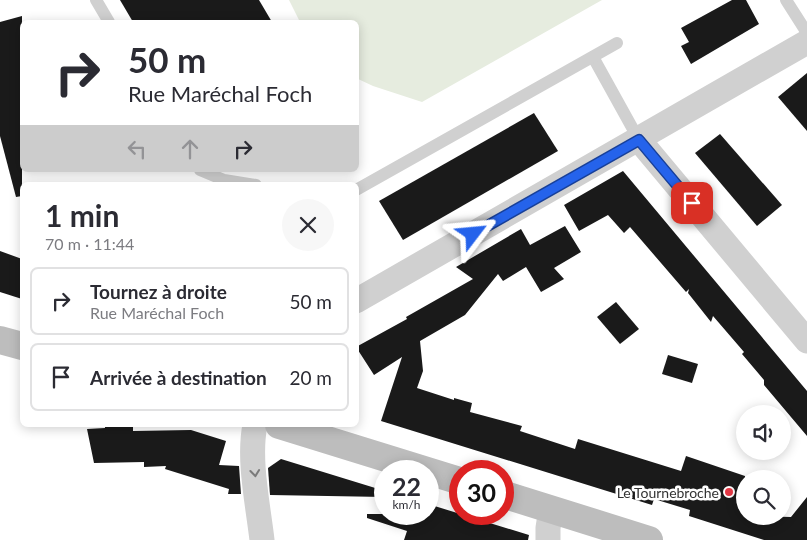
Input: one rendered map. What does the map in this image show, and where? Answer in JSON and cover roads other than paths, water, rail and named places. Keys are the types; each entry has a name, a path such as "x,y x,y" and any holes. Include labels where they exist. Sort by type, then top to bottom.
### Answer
{"main road":[{"path":"0,340 20,345"},
{"path":"285,427 449,478"},
{"path":"514,498 650,540"}],"street":[{"path":"359,299 807,42"},
{"path":"639,140 807,341"},
{"path":"256,427 253,437 253,458 262,540"},
{"path":"548,540 551,509"}],"lane":[{"path":"96,0 108,20"},
{"path":"786,0 807,33"},
{"path":"359,188 617,44"},
{"path":"593,56 639,140"},
{"path":"205,172 224,180 237,182"}],"place":[{"name":"Le Tournebroche","path":"729,492"}]}
